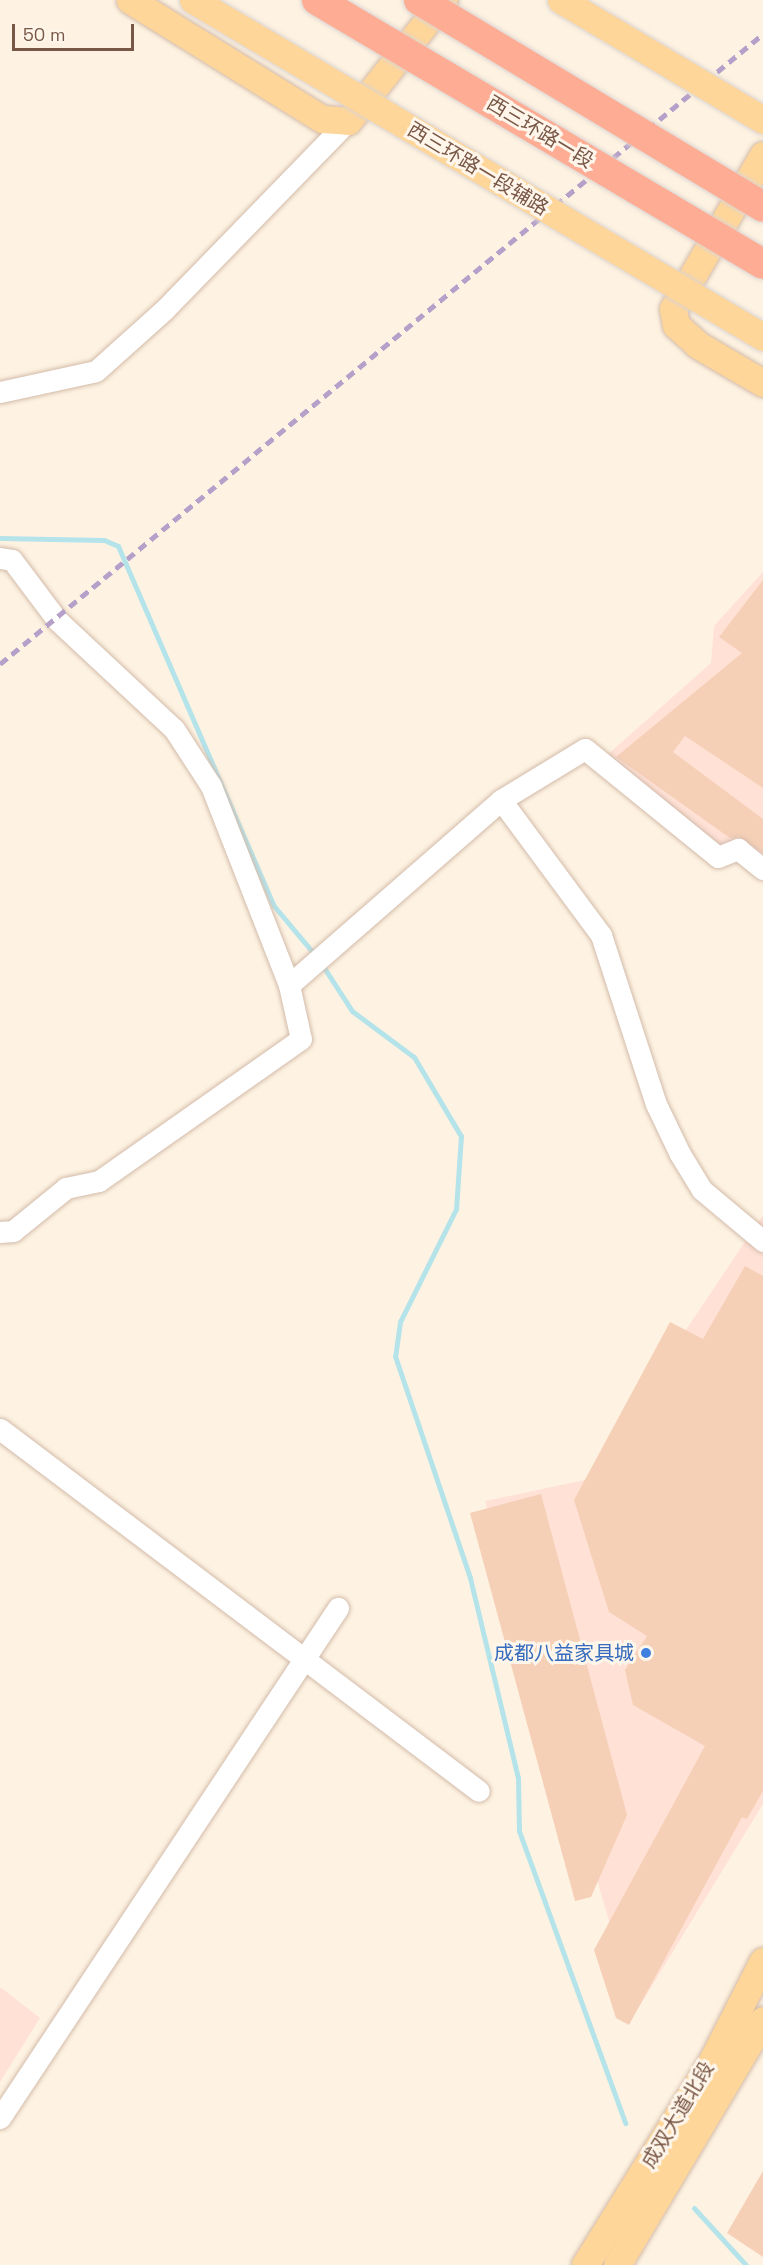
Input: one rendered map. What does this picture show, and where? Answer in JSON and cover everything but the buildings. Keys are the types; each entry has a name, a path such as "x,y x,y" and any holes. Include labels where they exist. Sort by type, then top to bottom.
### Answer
{"highway":[{"name":"西三环路一段","path":"317,0 763,264"},
{"path":"418,0 763,207"}],"main road":[{"path":"130,0 322,119 348,120 444,0"},
{"name":"西三环路一段辅路","path":"193,0 763,337"},
{"path":"561,0 763,120"},
{"path":"763,154 673,309 676,324 698,345 763,383"},
{"name":"成双大道北段","path":"585,2265 713,2059 763,1961"},
{"name":"成双大道北段","path":"619,2264 761,2028"}],"street":[{"path":"0,392 96,371 165,309 348,120"},
{"path":"0,558 12,560 57,620 174,729 211,786 289,985 301,1039 99,1181 66,1188 13,1231 0,1232"},
{"path":"289,985 501,800 585,749 718,857 738,849 763,869"},
{"path":"501,800 601,935 656,1104 680,1154 702,1190 763,1241"},
{"path":"0,1429 479,1791"},
{"path":"0,2118 338,1608"}],"shaded area":[{"path":"763,572 763,867 719,851 606,756 711,663 714,626"},
{"name":"成都八益家具城","path":"763,1215 763,1804 636,2012 485,1501 585,1480"},
{"path":"0,1987 40,2018 0,2082"}],"waterway":[{"path":"0,538 104,540 118,546 274,906 316,956"},
{"path":"321,963 352,1011 414,1057 461,1136 456,1209 400,1322 395,1356 470,1578 518,1778 519,1831 625,2123"},
{"path":"694,2208 746,2265"}],"railway":[{"path":"0,664 763,34"}],"place":[{"name":"成都八益家具城","path":"646,1653"}]}
